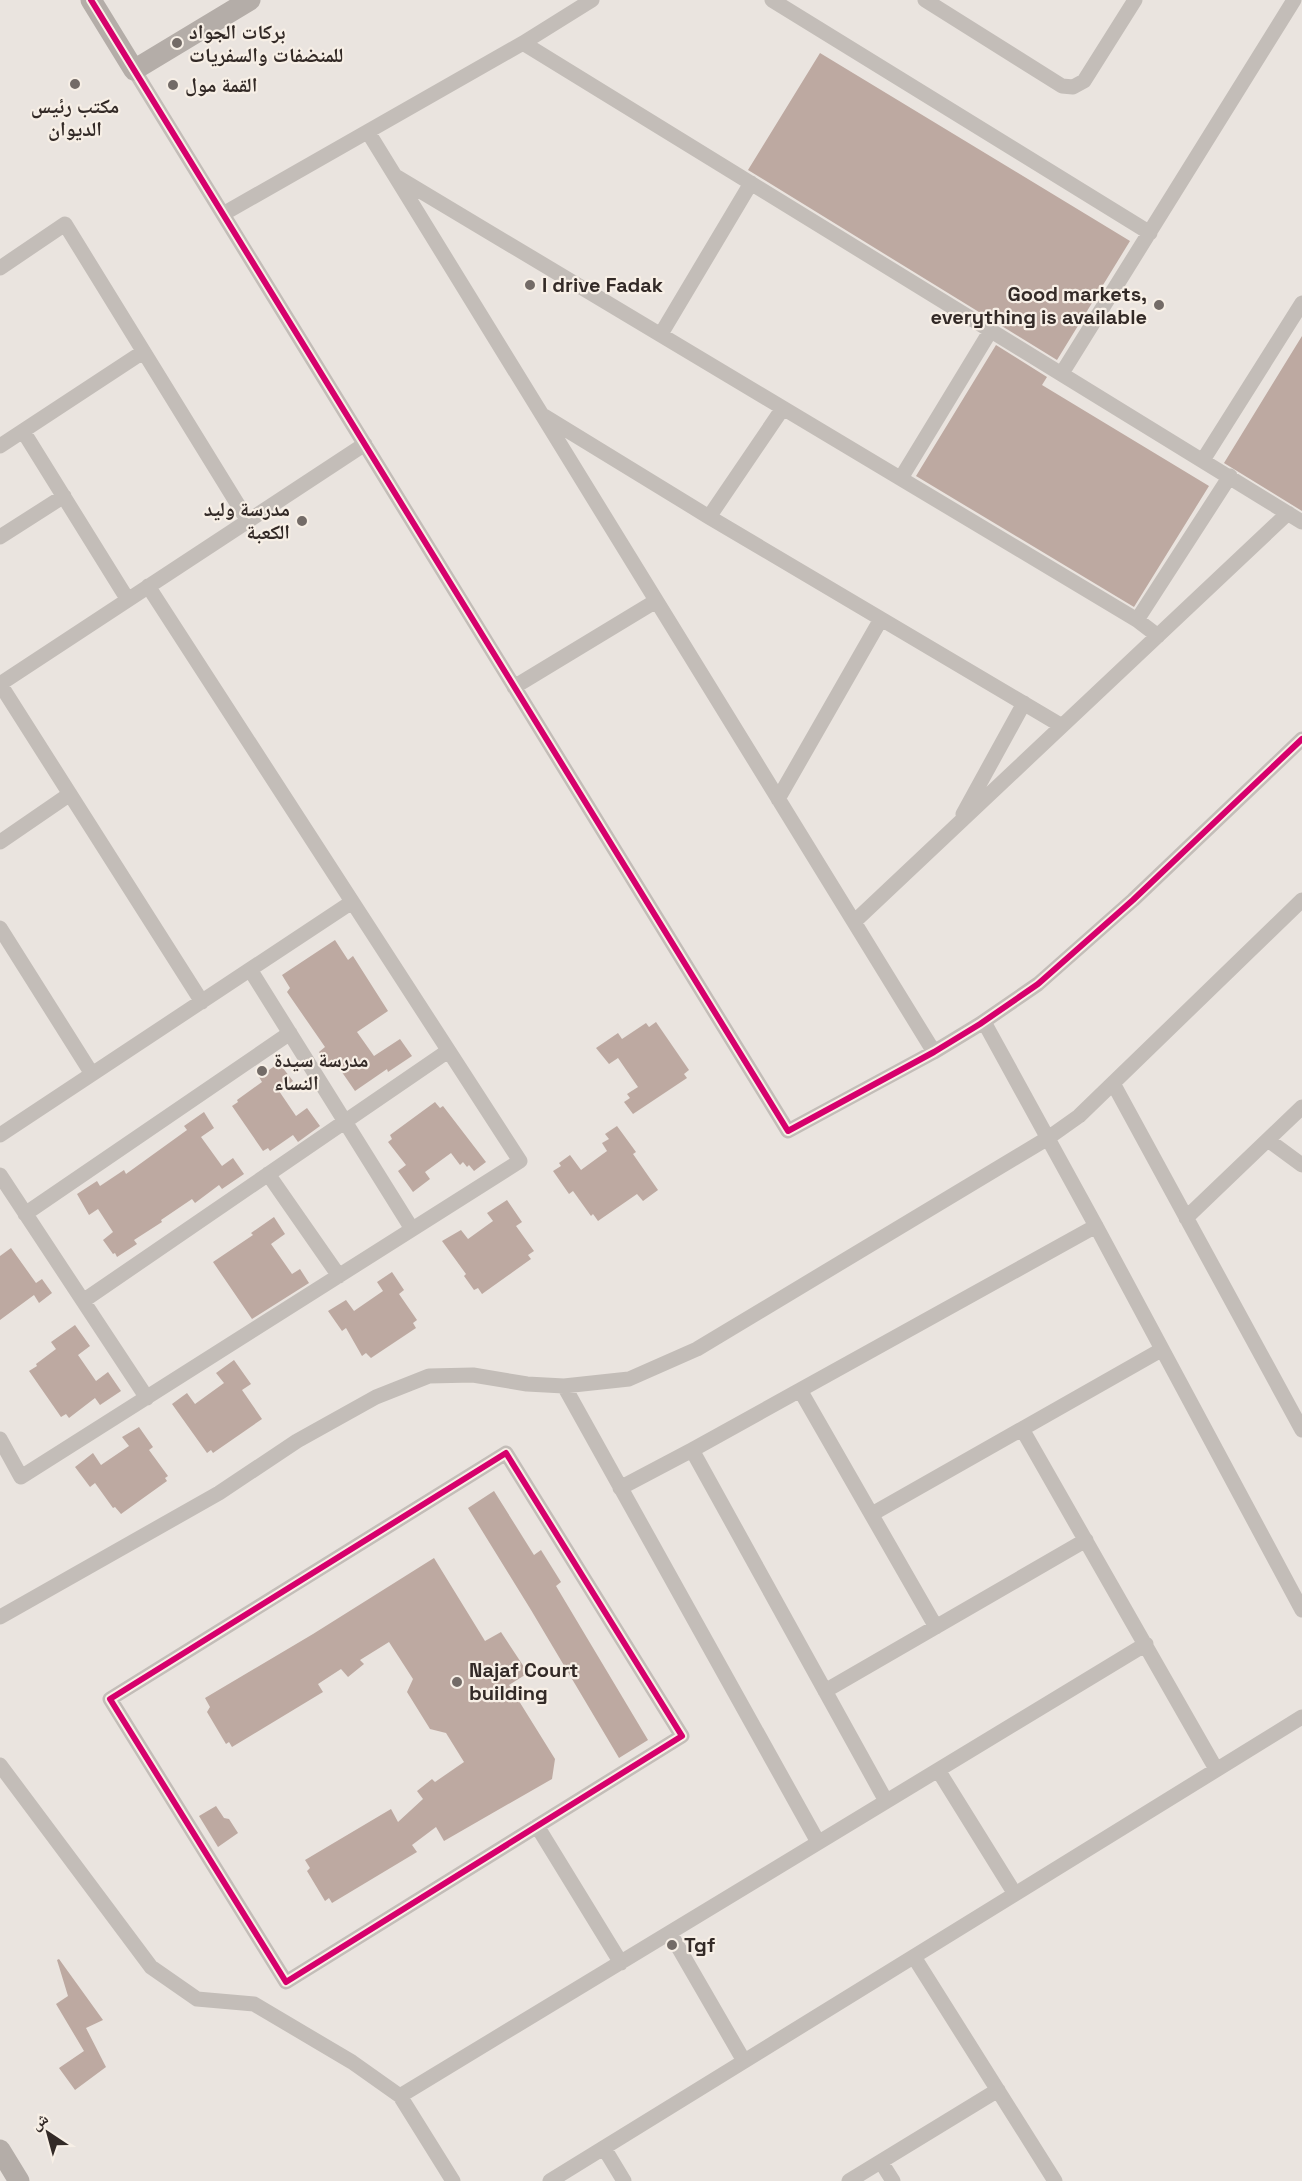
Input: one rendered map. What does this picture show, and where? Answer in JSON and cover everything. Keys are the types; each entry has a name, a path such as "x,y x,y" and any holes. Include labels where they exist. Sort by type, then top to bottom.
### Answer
{"street":[{"path":"91,0 788,1131 934,1052 984,1022 1038,984 1086,942 1302,739"},
{"path":"134,70 250,0"},
{"path":"223,214 523,43 592,0"},
{"path":"772,0 1150,233"},
{"path":"929,1 1062,86 1073,87 1084,81 1135,0"},
{"path":"1062,373 1294,0"},
{"path":"523,43 1302,522"},
{"path":"368,132 934,1052"},
{"path":"394,174 1137,620 1158,636"},
{"path":"661,334 751,183"},
{"path":"0,268 65,224 248,521"},
{"path":"1203,460 1297,324 1302,303"},
{"path":"901,478 991,330"},
{"path":"0,446 143,352"},
{"path":"709,517 783,408"},
{"path":"542,415 709,517 1062,726"},
{"path":"23,431 128,600"},
{"path":"202,1002 0,684 365,444"},
{"path":"1137,620 1230,476"},
{"path":"0,537 64,496"},
{"path":"854,922 1288,513"},
{"path":"0,1439 21,1477 520,1161 148,586"},
{"path":"514,687 656,601"},
{"path":"778,799 881,619"},
{"path":"957,825 1024,703"},
{"path":"0,842 70,794"},
{"path":"0,1617 219,1492 297,1441 376,1397 429,1376 473,1375 527,1384 564,1386 629,1378 697,1349 1048,1138 1079,1116 1302,900"},
{"path":"0,1135 352,902"},
{"path":"0,928 92,1074"},
{"path":"251,970 412,1229"},
{"path":"984,1022 1302,1611"},
{"path":"26,1214 290,1033"},
{"path":"83,1301 448,1051"},
{"path":"1114,1084 1302,1430"},
{"path":"1186,1218 1302,1107"},
{"path":"1268,1140 1302,1165"},
{"path":"268,1174 339,1276"},
{"path":"0,1175 147,1398"},
{"path":"620,1488 1096,1226"},
{"path":"872,1515 1161,1350"},
{"path":"564,1386 818,1842"},
{"path":"800,1390 936,1627"},
{"path":"1022,1429 1216,1769"},
{"path":"692,1450 886,1801"},
{"path":"506,1453 682,1736 537,1826 286,1982 110,1699 506,1453"},
{"path":"825,1690 1086,1540"},
{"path":"400,2097 1146,1644"},
{"path":"550,2181 1302,1717"},
{"path":"0,1765 151,1966 197,1999 254,2004 352,2062 400,2097 453,2181"},
{"path":"938,1770 1015,1894"},
{"path":"537,1826 621,1963"},
{"path":"670,1933 744,2061"},
{"path":"914,1957 1055,2181"},
{"path":"849,2181 998,2090"},
{"path":"604,2148 624,2181"},
{"path":"0,2150 19,2181"},
{"path":"881,2162 893,2181"}],"building":[{"path":"820,53 1130,241 1057,360 748,170"},
{"path":"1302,336 1302,511 1224,463"},
{"path":"996,345 1047,377 1042,385 1209,486 1134,607 916,476"},
{"path":"335,940 348,960 353,956 388,1011 357,1032 374,1056 400,1039 412,1056 388,1072 387,1069 355,1091 337,1065 330,1069 319,1052 325,1047 287,992 290,988 282,975"},
{"path":"656,1022 689,1070 684,1074 687,1078 633,1114 624,1102 630,1098 627,1094 638,1087 618,1058 609,1064 596,1048 618,1033 622,1039 646,1023 649,1027"},
{"path":"279,1063 293,1081 279,1091 296,1116 307,1108 320,1126 298,1142 293,1135 270,1151 268,1148 263,1151 232,1106 262,1082 259,1077"},
{"path":"435,1102 440,1108 443,1106 486,1162 474,1171 463,1162 460,1165 451,1153 425,1172 430,1179 413,1192 398,1171 406,1165 388,1142 392,1139 390,1135"},
{"path":"204,1112 214,1128 201,1137 222,1166 233,1158 244,1174 222,1189 219,1185 195,1203 192,1199 134,1240 137,1244 117,1257 103,1240 113,1232 98,1209 89,1215 77,1194 97,1181 100,1186 124,1170 126,1174 187,1130 184,1126"},
{"path":"617,1126 636,1152 633,1154 658,1190 643,1201 637,1194 598,1221 593,1214 591,1216 573,1191 569,1194 553,1171 561,1166 559,1163 570,1155 581,1170 607,1151 602,1143 609,1139 605,1134"},
{"path":"507,1200 522,1222 516,1226 534,1251 528,1255 531,1259 482,1294 478,1288 474,1290 464,1276 466,1274 442,1241 461,1230 468,1239 493,1221 487,1213"},
{"path":"274,1217 285,1234 271,1244 292,1274 300,1269 309,1283 252,1319 213,1262 253,1235 251,1233"},
{"path":"11,1248 36,1283 42,1279 52,1293 39,1303 34,1295 0,1320 0,1256"},
{"path":"392,1272 404,1290 399,1294 417,1320 413,1323 416,1328 371,1358 366,1353 362,1356 346,1328 342,1331 328,1311 346,1300 354,1311 383,1291 377,1282"},
{"path":"75,1325 90,1346 78,1355 96,1381 108,1372 121,1391 100,1405 95,1398 69,1418 66,1414 61,1417 29,1371 56,1349 51,1342"},
{"path":"234,1360 251,1384 242,1390 262,1419 213,1453 211,1450 207,1453 172,1404 187,1393 195,1404 224,1383 216,1373"},
{"path":"139,1427 153,1447 149,1450 168,1476 165,1478 167,1481 121,1514 115,1507 113,1508 95,1483 90,1487 75,1467 93,1453 101,1465 129,1446 122,1437"},
{"path":"494,1491 534,1555 541,1550 561,1582 556,1586 648,1740 619,1758 468,1508"},
{"path":"434,1558 485,1641 501,1632 528,1673 509,1685 555,1759 552,1779 444,1841 436,1827 412,1845 417,1852 332,1903 329,1898 325,1901 307,1871 310,1868 305,1860 391,1809 398,1822 423,1799 417,1791 432,1779 435,1782 464,1762 446,1733 430,1729 407,1692 413,1679 389,1642 360,1660 364,1664 348,1677 341,1669 318,1684 323,1692 232,1747 229,1742 226,1744 207,1712 210,1707 205,1698"},
{"path":"216,1806 224,1818 229,1819 238,1833 218,1847 199,1816"},
{"path":"59,1959 103,2020 86,2028 106,2067 75,2090 59,2068 84,2051 56,2004 68,1996 57,1960"}],"cycle path":[{"path":"91,0 788,1131 934,1052 1038,984 1133,900 1302,739"},
{"path":"506,1453 682,1736 286,1982 110,1699 506,1453"}],"place":[{"name":"بركات الجواد للمنضفات والسفريات","path":"177,43"},
{"name":"مكتب رئيس الديوان","path":"75,84"},
{"name":"القمة مول","path":"173,85"},
{"name":"I drive Fadak","path":"530,285"},
{"name":"Good markets, everything is available","path":"1159,305"},
{"name":"مدرسة وليد الكعبة","path":"302,521"},
{"name":"مدرسة سيدة النساء","path":"262,1071"},
{"name":"Najaf Court building","path":"457,1682"},
{"name":"Tgf","path":"672,1945"}]}
